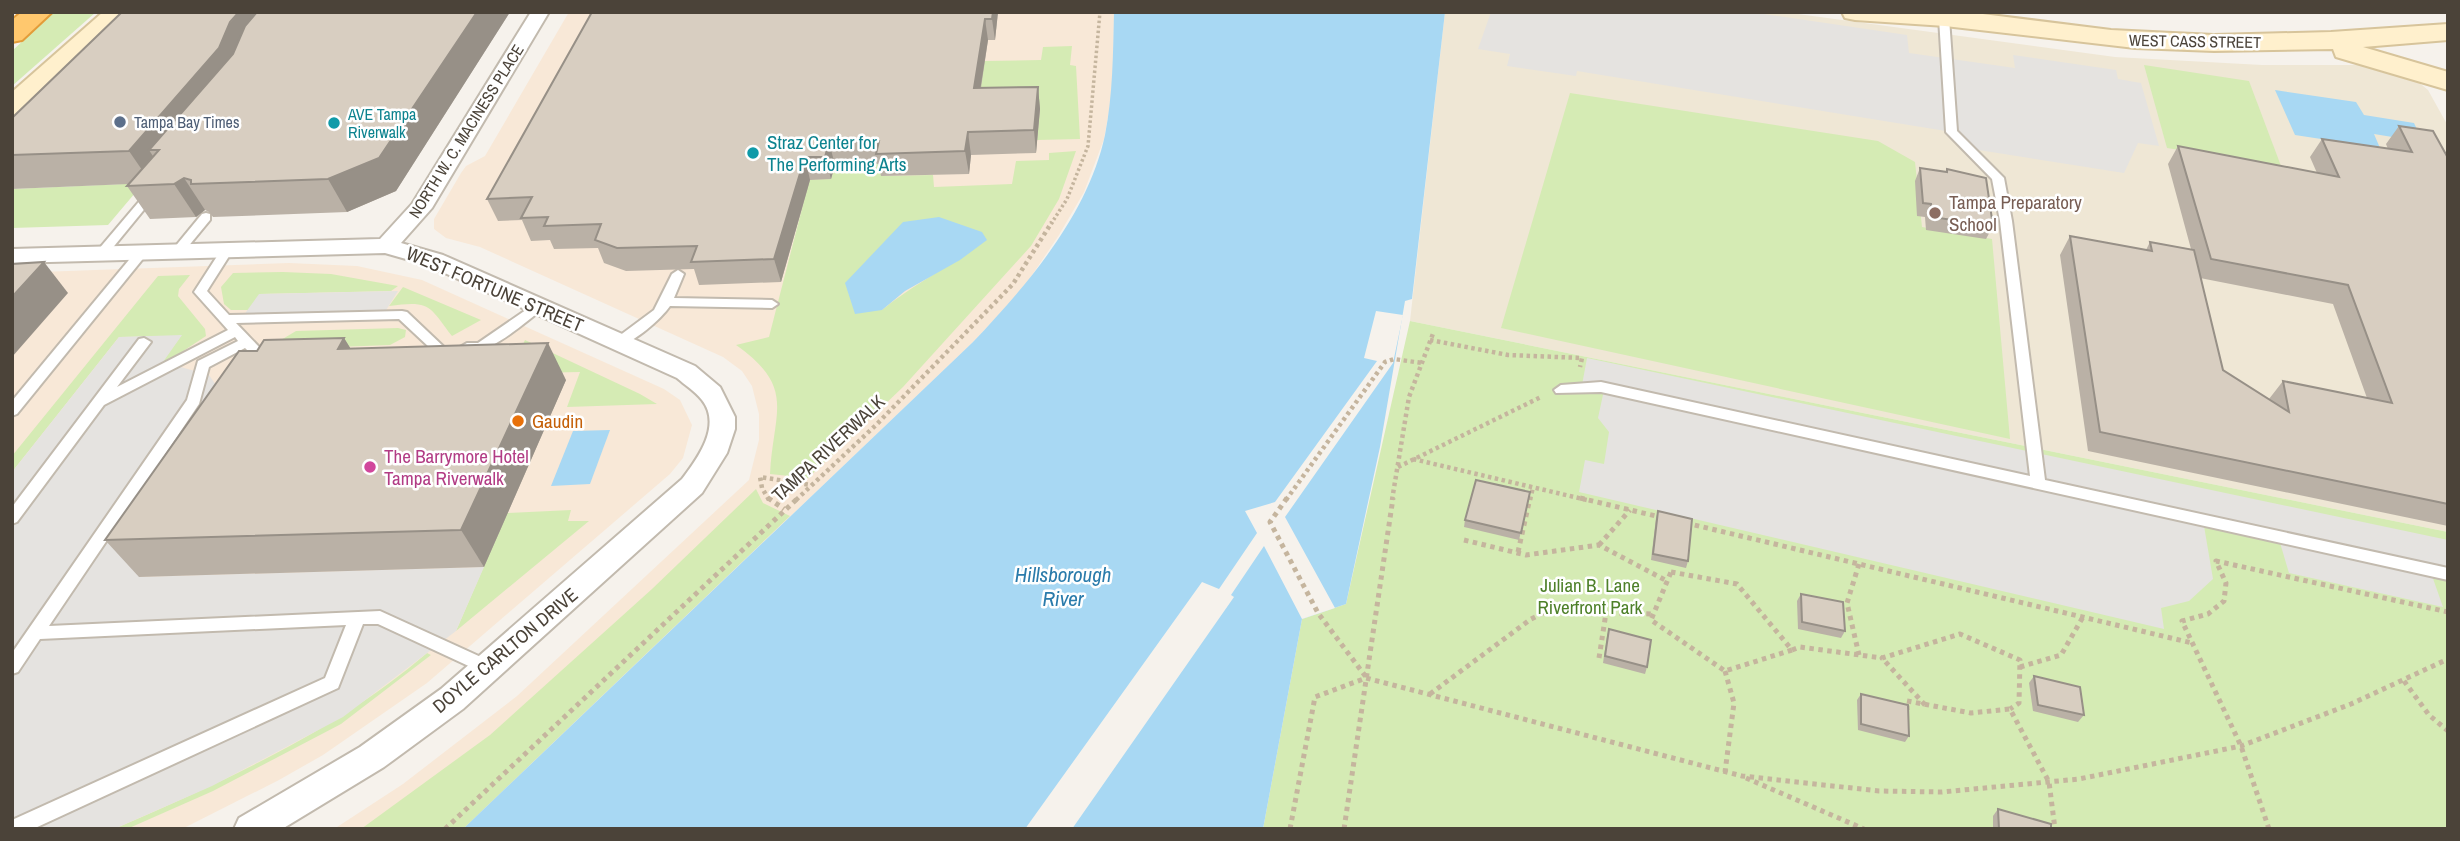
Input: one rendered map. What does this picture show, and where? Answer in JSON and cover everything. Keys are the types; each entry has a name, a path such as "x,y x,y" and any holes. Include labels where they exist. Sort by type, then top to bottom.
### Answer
{"highway":[{"path":"12,34 39,12"}],"street":[{"path":"12,108 118,12"},
{"name":"NORTH W. C. MACINESS PLACE","path":"386,246 421,208 540,12"},
{"name":"WEST CASS STREET","path":"1856,12 1892,17 1934,15 2133,40 2317,43 2444,27"},
{"path":"2444,27 2448,68"},
{"path":"2317,43 2448,81"},
{"name":"WEST FORTUNE STREET","path":"12,256 386,246 419,254 686,372 713,395 721,414 722,432"},
{"name":"DOYLE CARLTON DRIVE","path":"251,829 372,757 489,668 692,486 715,457 722,432"}],"lane":[{"path":"1934,15 1952,132 1998,178 2006,220 2038,482"},
{"path":"102,253 161,183"},
{"path":"178,251 206,217"},
{"path":"227,250 200,292 273,370"},
{"path":"12,411 142,252"},
{"path":"620,342 659,313 678,274"},
{"path":"666,302 772,304"},
{"path":"409,356 438,348 481,347 539,305"},
{"path":"225,319 401,315 438,348"},
{"path":"98,404 237,331"},
{"path":"12,518 144,342"},
{"path":"12,667 194,401 202,364 247,342"},
{"path":"258,354 286,353"},
{"path":"1561,390 1601,387 2448,574"},
{"path":"36,633 380,617 489,668"},
{"path":"13,829 332,683 357,618"}],"path":[{"name":"TAMPA RIVERWALK","path":"445,829 812,485 1013,284 1052,226 1088,146 1100,12"},
{"path":"1344,829 1409,397 1434,331"},
{"path":"1430,340 1508,355 1564,355 1582,358 1579,373 1585,388"},
{"path":"1366,678 1318,613 1270,522 1385,362 1394,359 1422,363"},
{"path":"1397,467 1524,404 1561,390"},
{"path":"1413,459 1670,519"},
{"path":"784,509 768,501 761,490 760,477 812,485"},
{"path":"1518,552 1533,487"},
{"path":"1599,545 1630,510"},
{"path":"1684,523 2192,643"},
{"path":"1464,540 1527,555 1599,545 1667,581"},
{"path":"2269,829 2241,746 2182,621 2208,614 2224,601 2225,583 2216,561 2448,612"},
{"path":"1859,564 1847,603 1859,655"},
{"path":"1726,772 1734,704 1725,671 1651,620 1671,572 1737,584 1792,650"},
{"path":"1430,694 1531,619 1547,611 1653,614"},
{"path":"1599,658 1606,613"},
{"path":"2020,667 2061,655 2083,617"},
{"path":"1725,671 1800,647 1881,658 1960,634 2020,660 2019,703 2010,709 1987,715 1907,701 1908,724"},
{"path":"1881,658 1925,705"},
{"path":"1290,829 1314,697 1366,678 1742,776 1941,792 2079,779 2241,746 2404,681 2448,659"},
{"path":"2404,681 2430,715 2448,730"},
{"path":"2010,709 2049,782 2055,829"},
{"path":"1742,776 1864,829"}],"shaded area":[{"path":"569,12 1114,12 1113,89 1104,139 1084,192 1022,290 973,342 463,829 334,829 403,784 517,696 749,480 759,440 759,414 752,386 742,371 723,357 480,247 446,238 434,229 434,219 461,173 466,166 485,156"},
{"name":"Tampa Preparatory School","path":"1445,12 1783,12 2115,57 2262,65 2373,65 2417,81 2428,90 2448,126 2448,532 1410,321"},
{"path":"1491,12 1750,12 1907,35 1909,53 2015,68 2013,55 2116,70 2118,79 2141,83 2159,146 2138,143 2124,173 1966,148 1952,132 1577,71 1576,76 1507,66 1510,54 1478,49"},
{"path":"289,263 357,266 422,280 664,389 680,400 692,425 683,458 670,474 427,683 323,755 279,780 182,829 12,829 12,273"},
{"path":"398,291 383,315 241,319 259,294"},
{"path":"182,335 163,362 209,375 222,394 139,577 484,567 456,631 343,717 212,786 114,829 12,829 12,472 119,337"},
{"path":"1587,358 2448,540 2448,574 2430,570 2443,607 2289,573 2278,536 2203,520 2213,579 2189,601 2161,608 2164,629 1579,492 1585,460 1604,464 1609,432 1598,418 1604,390 1582,385"}],"green space":[{"path":"54,12 96,12 12,86 12,51"},
{"path":"1072,46 1070,65 1076,66 1080,139 1037,140 1040,109 973,143 984,61 1041,60 1043,47"},
{"path":"2144,65 2249,81 2281,166 2167,148"},
{"path":"228,83 108,225 12,228 12,189 124,184"},
{"path":"1570,93 1878,141 1915,162 1922,227 1992,239 2010,439 1501,328"},
{"path":"1076,151 1059,199 1031,246 903,387 808,478 770,474 777,417 774,388 755,360 736,345 769,337 805,197 787,180 831,179 835,165 884,163 881,176 933,175 934,187 1012,184 1016,161 1049,160 1049,153","holes":["903,222 986,240 908,291 882,310"]},
{"path":"233,273 331,274 398,286 391,291 260,294 248,310 231,310 224,304 221,287"},
{"path":"190,275 179,289 178,296 205,329 206,336 165,363 162,362 181,336 119,337 12,472 12,456 158,276"},
{"path":"403,287 481,320 452,336 428,307 413,304 389,306"},
{"name":"Julian B. Lane Riverfront Park","path":"1410,321 2448,532 2448,829 1263,829 1302,619 1346,604"},
{"path":"406,330 405,337 390,345 286,349 281,340 296,331"},
{"path":"525,340 657,404 567,407 580,372 477,374 521,348"},
{"path":"756,489 763,503 790,516 463,829 361,829 490,735 652,589"},
{"path":"571,510 568,521 589,521 456,631 507,513"},
{"path":"427,653 431,655 341,724 213,791 127,829 114,829 237,773 317,731 392,681"}],"water":[{"name":"Hillsborough River","path":"1114,12 1445,12 1412,299 1405,301 1380,447 1346,604 1302,619 1263,829 463,829 973,342 1034,273 1070,221 1097,165 1110,104"},
{"path":"2275,90 2356,102 2364,115 2414,123 2423,142 2374,134 2380,148 2295,135"},
{"path":"939,217 982,232 987,240 960,260 905,291 882,310 855,314 845,283 903,222"},
{"path":"610,430 590,484 551,486 573,431"}],"pier":[{"path":"1376,311 1403,315 1393,363 1285,517 1335,608 1302,619 1264,546 1231,595 1234,597 1072,829 1025,829 1202,582 1219,589 1257,533 1245,511 1275,502 1377,361 1364,358"}],"building":[{"path":"122,12 239,12 230,22 219,48 129,151 12,155 12,118"},
{"name":"AVE Tampa Riverwalk","path":"257,12 477,12 379,158 328,179 191,184 191,180 184,178 174,184 127,186 159,150 149,150 233,54 245,26"},
{"name":"Straz Center for The Performing Arts","path":"592,12 993,12 992,19 985,19 974,88 1038,87 1034,130 968,132 965,151 876,154 879,141 829,142 825,157 805,157 774,259 691,262 697,246 617,248 595,240 601,224 544,226 548,217 521,218 532,197 487,199"},
{"path":"2399,126 2433,131 2448,158 2448,504 2100,432 2070,236 2152,251 2150,242 2194,250 2223,370 2289,412 2283,381 2392,403 2348,285 2211,259 2178,146 2339,177 2322,139 2412,152"},
{"path":"1920,168 1947,172 1947,169 1986,178 1993,226 1932,217 1931,204 1923,203"},
{"path":"44,262 12,297 12,264"},
{"name":"The Barrymore Hotel Tampa Riverwalk","path":"344,338 338,349 548,343 461,530 105,540 239,351 257,351 264,340"},
{"path":"1476,480 1530,492 1521,533 1465,520"},
{"path":"1658,511 1692,519 1688,561 1653,554"},
{"path":"1801,594 1843,602 1845,631 1802,622"},
{"path":"1609,629 1651,640 1647,667 1605,656"},
{"path":"2034,676 2080,687 2084,715 2038,705"},
{"path":"1861,694 1908,705 1909,736 1861,724"},
{"path":"1998,809 2051,824 2051,829 1999,829"}],"place":[{"name":"Tampa Bay Times","path":"120,122"},
{"name":"AVE Tampa Riverwalk","path":"334,123"},
{"name":"Straz Center for The Performing Arts","path":"753,153"},
{"name":"Tampa Preparatory School","path":"1935,213"},
{"name":"Gaudin","path":"518,421"},
{"name":"The Barrymore Hotel Tampa Riverwalk","path":"370,467"}]}
